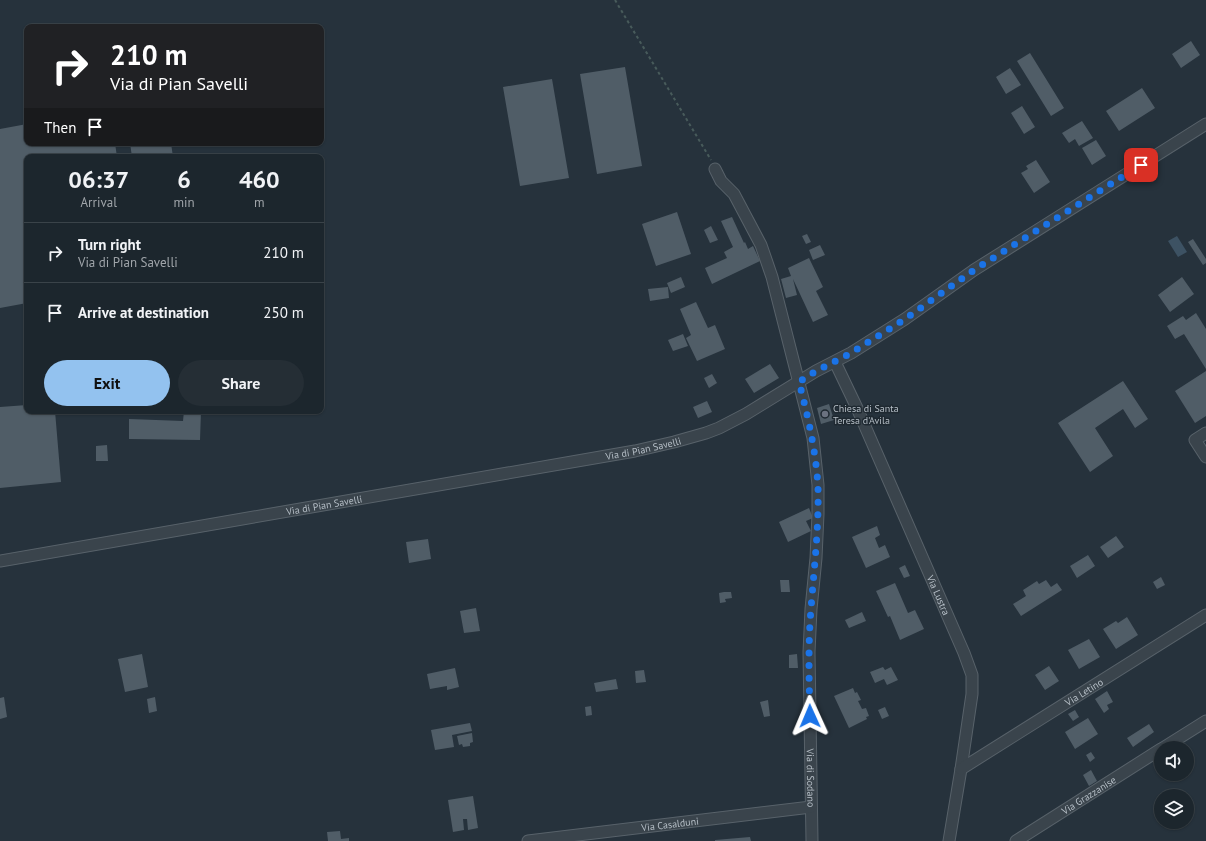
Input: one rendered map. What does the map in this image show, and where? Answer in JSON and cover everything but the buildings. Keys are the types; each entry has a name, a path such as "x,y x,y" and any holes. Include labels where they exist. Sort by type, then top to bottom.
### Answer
{"street":[{"name":"Via di Pian Savelli","path":"0,561 655,447 694,437 719,428 746,414 816,371 835,362 905,319 974,270 1206,124"},
{"name":"Via di Sodano","path":"715,169 721,181 734,194 761,245 772,277 812,438 818,500 809,652 810,807 812,841"},
{"name":"Via Lustra","path":"835,362 964,652 971,671 972,694 962,769 949,841"},
{"path":"1206,433 1195,440 1206,457"},
{"name":"Via Letino","path":"962,769 1206,615"},
{"name":"Via Grazzanise","path":"1175,741 1206,721"},
{"name":"Via Grazzanise","path":"1016,841 1029,838 1154,754"},
{"name":"Via Casalduni","path":"528,841 810,807"}],"path":[{"path":"615,0 709,156 715,169"}],"water":[{"path":"1177,236 1187,252 1178,257 1168,241"}],"place":[{"name":"Chiesa di Santa Teresa d'Avila","path":"825,414"}],"route":[{"path":"810,716 809,652 816,558 818,485 810,424 799,382 816,371 851,353 905,319 974,270 1141,165"}]}
